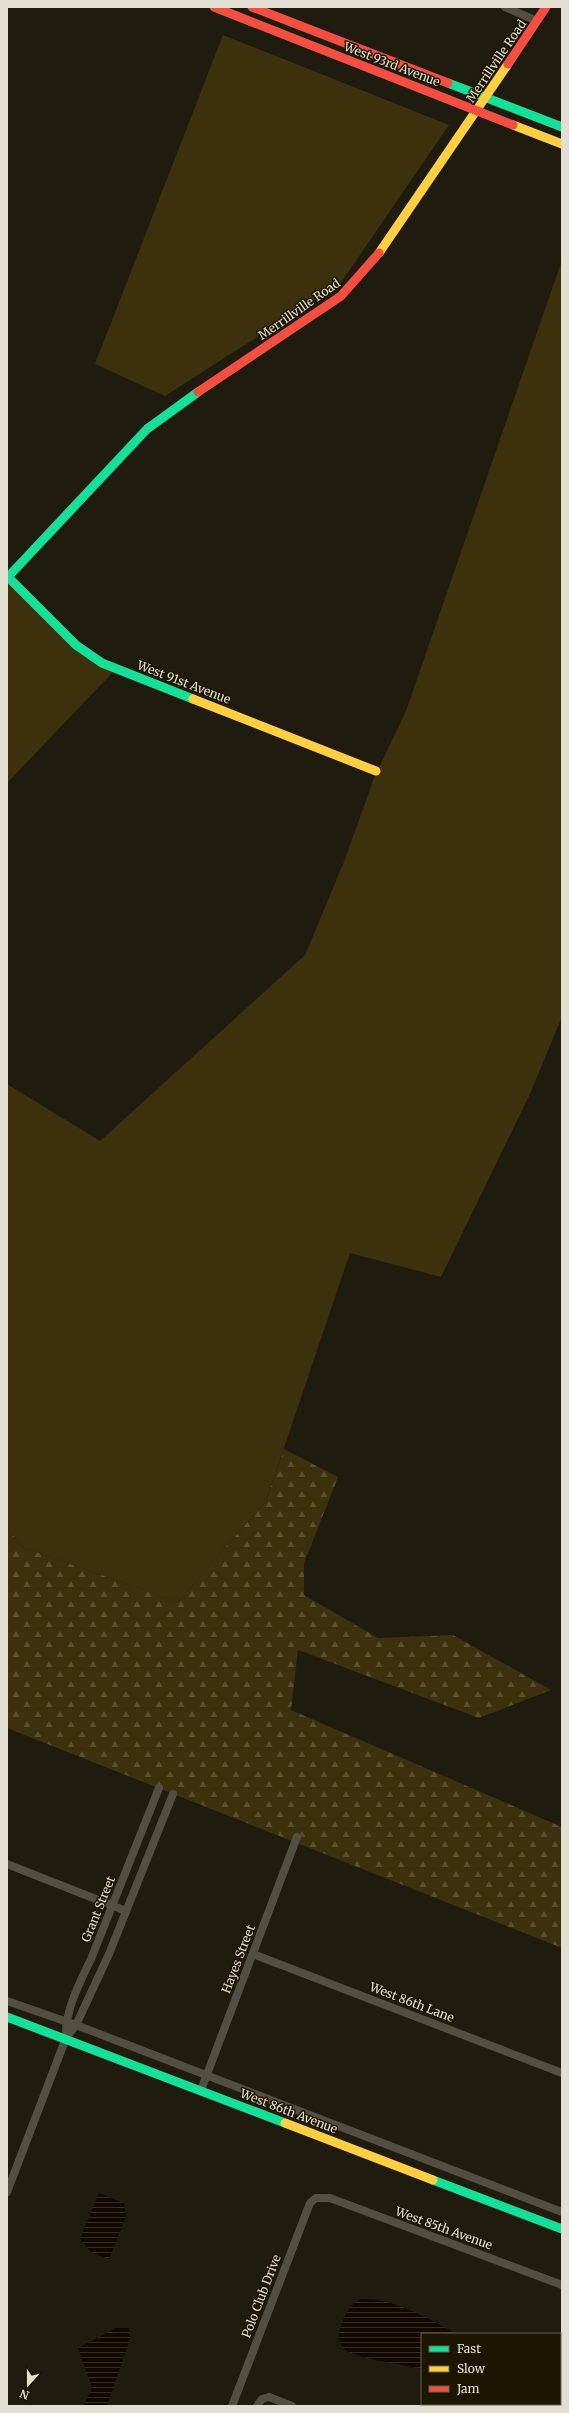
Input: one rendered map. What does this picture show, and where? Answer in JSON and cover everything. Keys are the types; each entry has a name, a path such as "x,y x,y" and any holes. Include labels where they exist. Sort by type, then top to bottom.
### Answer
{"street":[{"name":"West 93rd Avenue","path":"214,7 562,144"},
{"name":"West 93rd Avenue","path":"252,7 562,127"},
{"path":"505,7 537,21"},
{"name":"Merrillville Road","path":"8,577 147,429 170,411 341,296 358,280 392,236 546,7"},
{"name":"West 91st Avenue","path":"8,577 76,645 102,663 376,770"},
{"name":"Grant Street","path":"66,2038 65,2021 113,1905 158,1788"},
{"name":"Grant Street","path":"7,2192 66,2038 76,2025 109,1954 173,1794"},
{"name":"Hayes Street","path":"202,2090 297,1837"},
{"path":"7,1864 126,1911"},
{"name":"West 86th Lane","path":"253,1954 562,2073"},
{"name":"West 86th Avenue","path":"7,2001 76,2025 562,2212"},
{"name":"West 86th Avenue","path":"7,2017 66,2038 562,2228"},
{"name":"West 85th Avenue","path":"316,2198 330,2198 562,2285"},
{"name":"Polo Club Drive","path":"232,2406 310,2203 316,2198"},
{"path":"257,2406 262,2399 269,2397 292,2406"}],"green space":[{"path":"223,35 449,125 340,284 165,396 95,364"},
{"path":"562,260 562,1017 529,1096 441,1277 350,1253 266,1501 178,1602 22,1547 7,1527 7,1084 100,1141 305,955 344,862 374,778 406,711"},
{"path":"7,578 76,645 116,669 7,783"},
{"path":"284,1449 338,1477 304,1563 304,1595 378,1638 453,1635 551,1690 479,1718 298,1650 291,1710 562,1827 562,1948 7,1728 7,1527 22,1547 178,1602 266,1501"}],"shaded area":[{"path":"99,2193 124,2203 126,2217 109,2259 91,2252 80,2239"},
{"path":"360,2299 398,2305 455,2333 421,2333 421,2369 358,2355 344,2349 339,2335 346,2314 353,2304"},
{"path":"116,2328 129,2328 130,2339 107,2406 83,2406 92,2388 78,2348"},
{"path":"562,2373 562,2406 514,2405 561,2405"}],"traffic: fast":[{"path":"448,83 562,127"},
{"path":"7,578 147,429 198,392"},
{"path":"8,577 76,645 102,663 193,699"},
{"path":"7,2017 285,2123"},
{"path":"433,2180 562,2229"}],"traffic: slow":[{"path":"379,253 508,64"},
{"path":"513,125 562,144"},
{"path":"193,699 376,771"},
{"path":"285,2123 433,2180"}],"traffic: jam":[{"path":"214,7 513,125"},
{"path":"252,7 448,83"},
{"path":"508,64 546,7"},
{"path":"198,392 341,296 379,253"}]}
